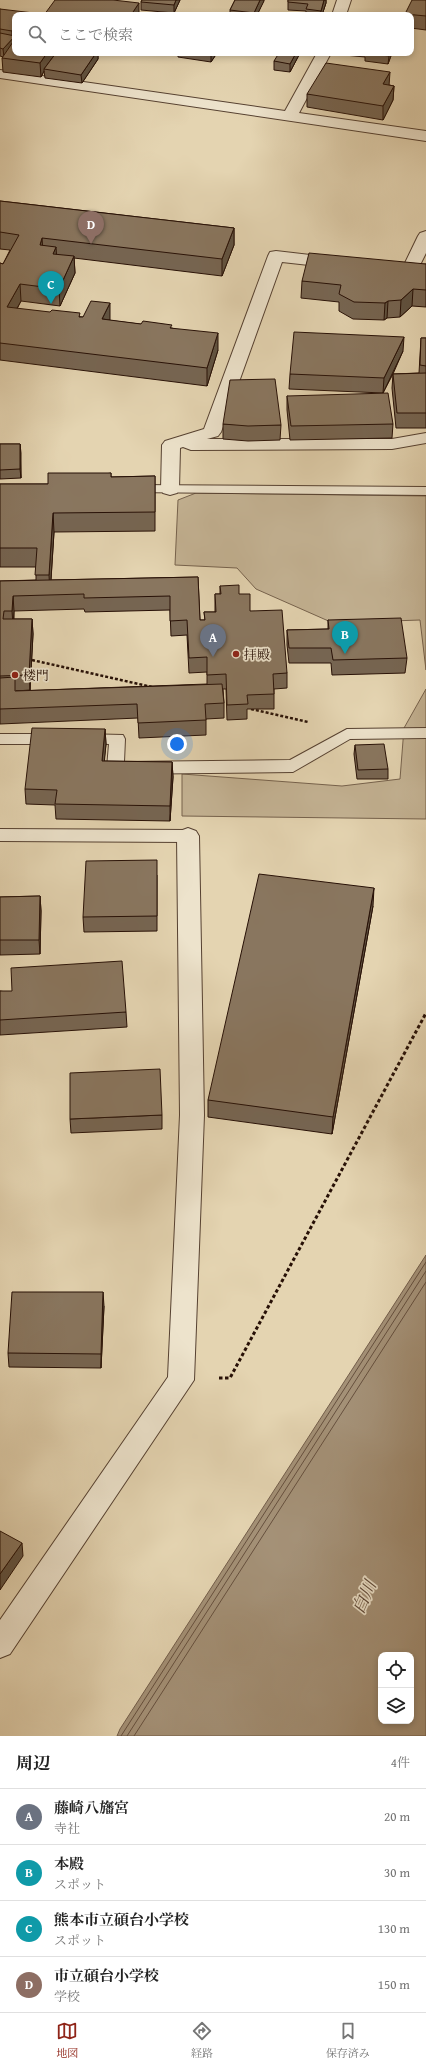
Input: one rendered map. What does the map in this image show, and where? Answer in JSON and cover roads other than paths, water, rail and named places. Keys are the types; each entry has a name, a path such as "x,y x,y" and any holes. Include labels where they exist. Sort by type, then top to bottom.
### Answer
{"street":[{"path":"340,12 344,0"},
{"path":"290,116 322,56"},
{"path":"0,74 426,136"},
{"path":"171,445 212,432 276,256 409,270 426,236"},
{"path":"171,445 392,444 426,438"},
{"path":"170,489 171,445"},
{"path":"0,1644 181,1380 192,1115 188,836"}],"lane":[{"path":"116,488 426,491"},
{"path":"0,739 118,739 115,768 293,766 347,734 426,732"},
{"path":"0,835 188,836"}],"water":[{"name":"白川","path":"426,1255 426,1736 117,1736 120,1729"}],"place":[{"name":"市立碩台小学校","path":"91,244"},
{"name":"熊本市立碩台小学校","path":"51,304"},
{"name":"拝殿","path":"236,654"},
{"name":"本殿","path":"345,654"},
{"name":"藤崎八旛宮","path":"213,657"},
{"name":"楼門","path":"15,675"}]}
